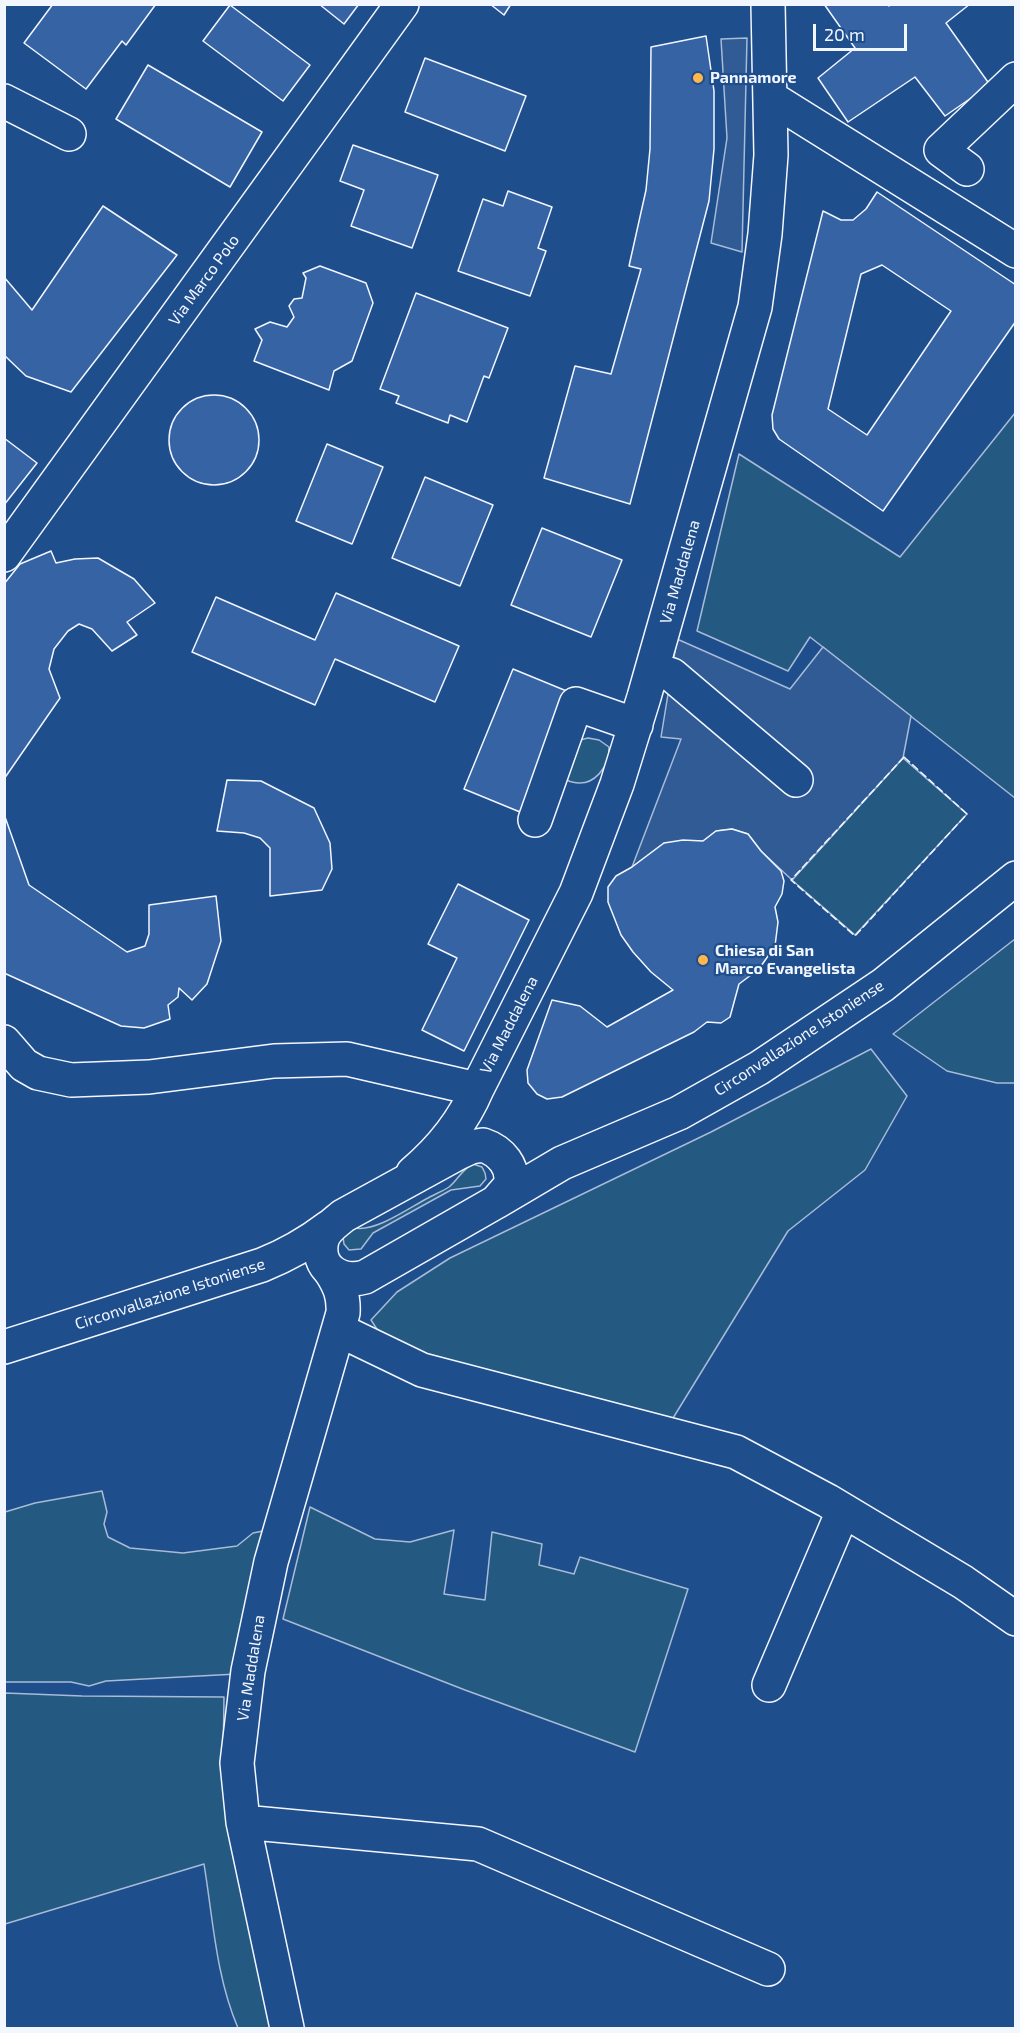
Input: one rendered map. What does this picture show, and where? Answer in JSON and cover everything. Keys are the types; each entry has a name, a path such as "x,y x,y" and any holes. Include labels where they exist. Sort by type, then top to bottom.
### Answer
{"street":[{"name":"Via Marco Polo","path":"4,555 402,4"},
{"name":"Via Maddalena","path":"397,1187 445,1142 472,1099 576,893 617,784 636,724 754,307 765,234 771,154 768,4"},
{"path":"967,169 941,150 1016,79"},
{"path":"771,98 1016,252"},
{"path":"4,101 69,134"},
{"path":"652,669 672,675 796,780"},
{"path":"536,820 576,704 636,724"},
{"name":"Circonvallazione Istoniense","path":"562,1163 679,1113 759,1068 883,985 1016,878"},
{"path":"4,1042 24,1065 38,1073 71,1080 149,1077 274,1061 347,1059 472,1099 472,1125 510,1171 511,1183 505,1194 496,1202"},
{"path":"397,1187 465,1150 483,1145 512,1163 522,1166 541,1167 562,1163"},
{"path":"262,1265 296,1263 329,1270 343,1278 353,1280 379,1269 562,1163"},
{"name":"Circonvallazione Istoniense","path":"4,1347 262,1265 309,1243 344,1216 397,1187"},
{"name":"Via Maddalena","path":"329,1227 322,1238 321,1251 329,1270 339,1284 343,1298 341,1322"},
{"name":"Via Maddalena","path":"287,2028 243,1822 237,1763 248,1671 271,1562 341,1322 358,1289 379,1269"},
{"path":"341,1322 422,1370 736,1452 843,1510 963,1582 1016,1619"},
{"path":"769,1685 843,1510"},
{"path":"243,1822 478,1844 768,1969"}],"shaded area":[{"path":"747,38 742,252 711,243 727,138 721,39"},
{"path":"1015,413 1015,798 810,637 788,671 697,631 739,454 900,557"},
{"path":"677,639 790,689 823,647 911,716 903,758 792,880 761,851 748,834 732,829 716,831 703,841 664,843 632,867 681,739 661,737"},
{"path":"588,738 599,740 609,747 604,768 594,779 587,782 570,781 558,775 580,740"},
{"path":"903,758 967,814 855,935 792,880"},
{"path":"1015,939 1015,1083 997,1083 947,1071 893,1034"},
{"path":"871,1049 907,1096 865,1170 788,1231 670,1423 538,1389 384,1340 371,1320 397,1292 450,1258 711,1132"},
{"path":"473,1164 482,1167 485,1173 486,1179 480,1186 451,1190 373,1233 361,1249 349,1250 344,1244 343,1237 355,1228 373,1226 402,1213 449,1187"},
{"path":"102,1491 107,1512 104,1524 108,1537 130,1548 183,1553 237,1546 253,1533 268,1530 237,1674 106,1681 89,1686 71,1682 5,1682 5,1512 35,1503"},
{"path":"310,1507 375,1539 410,1542 454,1530 444,1594 485,1600 492,1532 542,1544 539,1565 574,1574 580,1557 688,1589 635,1752 465,1690 283,1619"},
{"path":"5,1693 224,1697 223,1767 277,2028 238,2028 220,1968 204,1864 5,1924"}],"building":[{"path":"53,4 156,4 126,45 122,41 86,89 24,43"},
{"path":"319,4 359,4 344,24"},
{"path":"490,4 511,4 504,15"},
{"path":"824,4 887,4 889,6 892,4 970,4 946,23 990,85 945,116 915,77 848,122 818,78 855,48"},
{"path":"230,5 310,65 283,101 203,41"},
{"path":"706,36 714,91 714,149 709,201 630,504 544,478 575,366 611,374 641,269 629,266 646,190 650,149 651,47"},
{"path":"425,58 526,96 505,151 405,112"},
{"path":"148,65 262,132 230,187 116,119"},
{"path":"353,145 438,175 412,248 351,226 364,190 340,181"},
{"path":"508,191 552,207 538,248 546,251 530,296 458,271 483,199 503,206"},
{"path":"877,192 1016,285 1016,321 883,511 779,439 773,429 772,415 823,211 841,220 853,220 866,209","holes":["882,265 951,311 867,435 828,409 861,274"]},
{"path":"103,206 177,255 71,392 26,376 4,355 4,277 32,310"},
{"path":"320,266 366,283 373,303 352,361 334,371 329,390 254,361 262,340 255,329 270,322 287,327 294,317 289,306 294,299 302,298 306,278 303,273"},
{"path":"416,293 508,328 489,378 484,376 467,422 450,415 448,423 396,403 399,396 380,389"},
{"path":"214,395 231,399 246,408 255,423 259,440 255,457 246,472 231,481 214,485 197,481 182,472 173,457 169,440 173,423 182,408 197,399"},
{"path":"4,438 37,463 4,505"},
{"path":"327,444 383,467 352,544 296,521"},
{"path":"425,477 493,505 460,586 392,558"},
{"path":"542,528 622,560 591,637 511,605"},
{"path":"51,551 56,563 98,558 134,579 155,603 127,622 137,635 112,651 92,629 79,624 68,631 54,649 49,669 60,698 4,779 4,584 20,564"},
{"path":"336,593 459,646 435,702 335,659 315,705 192,652 216,597 315,640"},
{"path":"513,669 569,692 520,812 464,789"},
{"path":"227,780 261,781 314,808 330,843 332,869 322,890 270,896 270,848 260,838 244,833 217,831"},
{"path":"4,814 29,885 127,952 145,946 149,934 149,905 216,896 221,941 207,984 192,1000 179,988 178,997 168,1005 170,1019 144,1028 121,1026 4,973"},
{"name":"Chiesa di San Marco Evangelista","path":"732,829 748,834 781,871 784,881 782,894 775,907 778,922 775,946 759,969 739,984 730,1017 721,1023 707,1022 694,1032 562,1097 547,1099 537,1094 528,1083 527,1070 552,1000 580,1006 607,1027 673,990 651,972 621,935 608,902 608,887 616,876 664,843 683,840 703,841 716,831"},
{"path":"458,884 529,920 464,1051 422,1030 457,958 428,944"}],"fence":[{"path":"904,757 967,814 855,936 791,880 904,757"}],"place":[{"name":"Pannamore","path":"698,78"},
{"name":"Chiesa di San Marco Evangelista","path":"703,960"}]}
